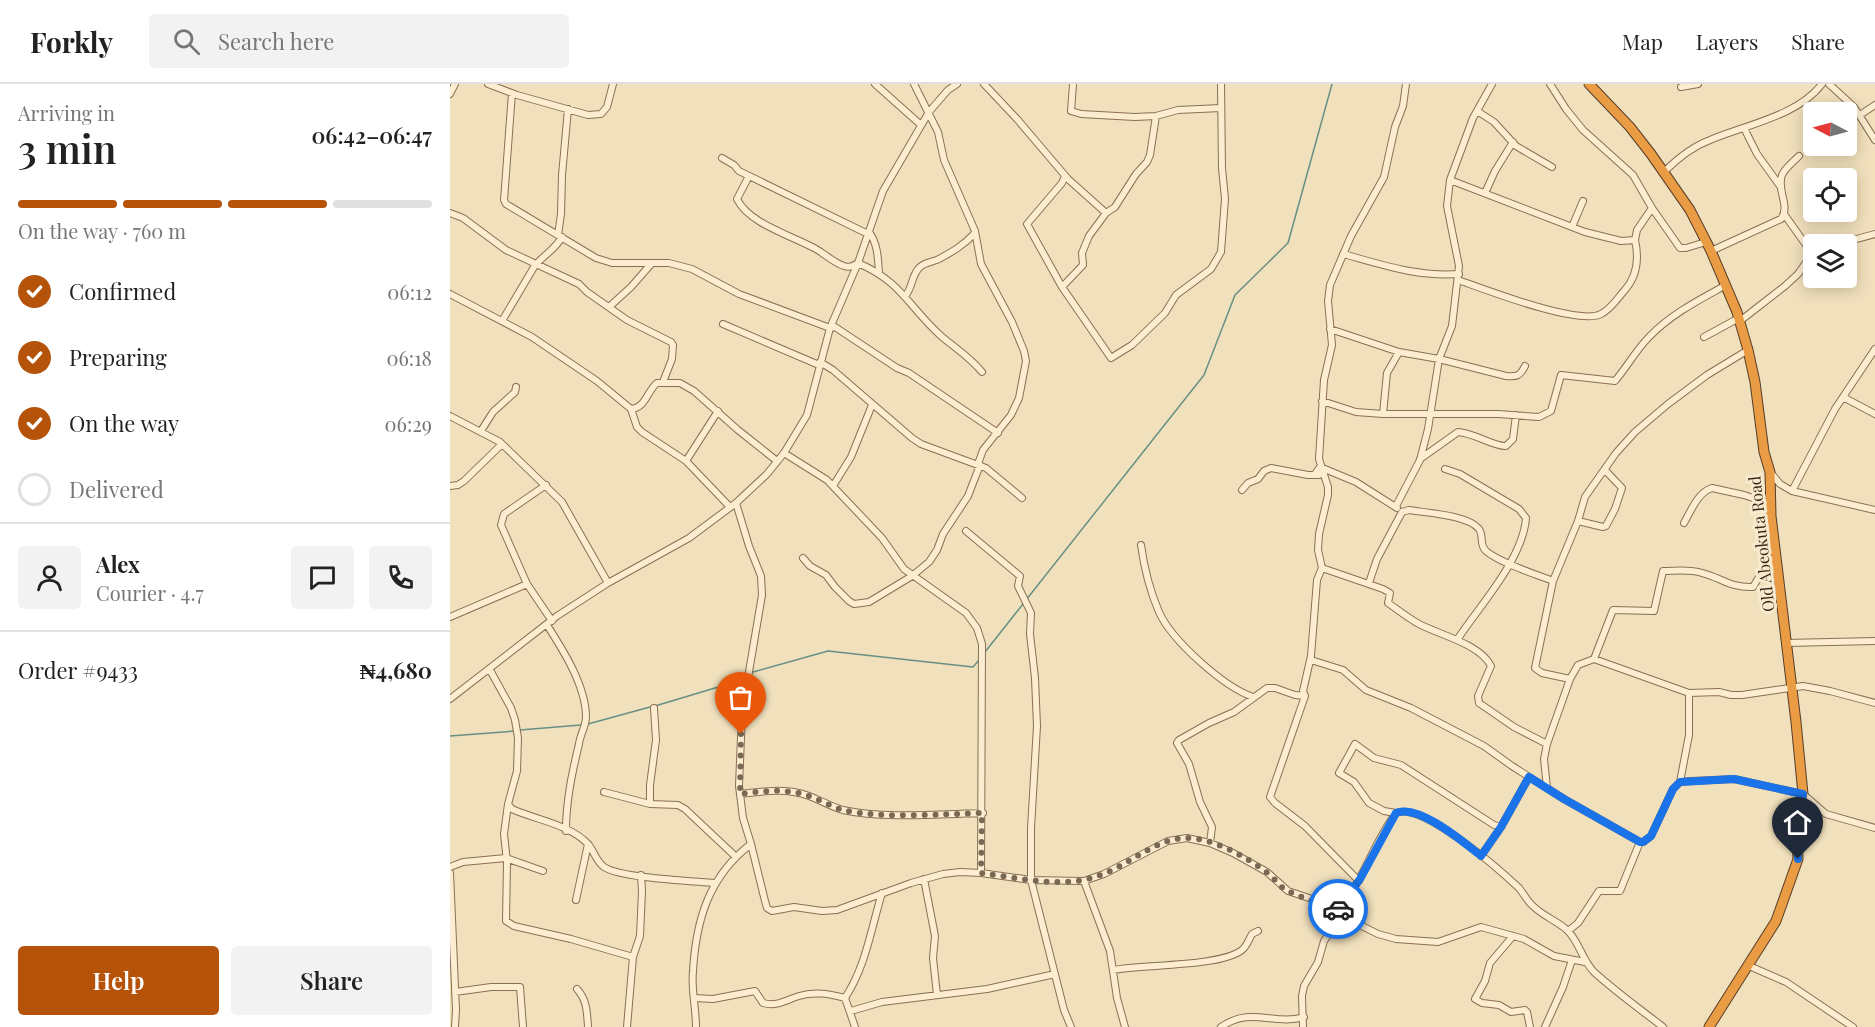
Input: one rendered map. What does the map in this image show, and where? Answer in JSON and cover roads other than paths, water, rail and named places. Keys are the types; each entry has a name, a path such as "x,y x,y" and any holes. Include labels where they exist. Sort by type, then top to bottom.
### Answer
{"highway":[{"name":"Old Abeokuta Road","path":"1589,84 1630,128 1690,210 1726,285 1748,350 1755,382 1764,452 1770,472 1776,559 1803,794 1797,840 1798,859 1776,921 1709,1027"}],"street":[{"path":"450,94 455,84"},
{"path":"488,84 588,115 601,114 607,106 613,84"},
{"path":"874,84 921,125"},
{"path":"803,558 810,566 826,575 835,587 854,604 869,602 912,576 929,562 937,550 943,534 968,496 983,450 1011,415 1019,399 1026,361 1024,351 1012,322 981,264 975,233 944,160 938,132 914,84"},
{"path":"450,699 549,623 608,583 689,538 736,503 767,474 784,453 807,416 830,328 858,263 883,191 929,112 948,90 957,84"},
{"path":"984,84 1065,176 1106,213"},
{"path":"1073,84 1070,106 1074,113 1135,117 1156,116 1178,110 1221,108"},
{"path":"1065,176 1062,183 1027,224 1062,287 1111,358 1132,345 1165,314 1176,295 1211,269 1221,252 1225,221 1221,84"},
{"path":"1359,881 1314,834 1270,797 1305,696 1303,691 1311,660 1317,580 1322,568 1318,550 1319,534 1328,495 1320,467 1319,446 1324,380 1332,345 1328,301 1330,285 1343,254 1384,177 1395,127 1403,106 1406,84"},
{"path":"1396,506 1420,460 1439,359 1452,326 1459,277 1457,253 1447,206 1450,180 1477,111 1492,84"},
{"path":"1551,84 1582,130 1633,175 1652,208 1680,248 1708,247 1777,221 1785,214"},
{"path":"1681,87 1698,84"},
{"path":"1664,172 1708,140 1783,112 1810,97 1822,84"},
{"path":"1829,84 1860,115 1875,140"},
{"path":"513,93 504,200 506,204 596,258 612,263 669,263 692,269 729,289 830,328 835,327 998,433"},
{"path":"1860,115 1875,105"},
{"path":"502,321 536,264 557,246 560,236 562,175 568,109"},
{"path":"1477,111 1494,122 1513,142 1552,167"},
{"path":"1062,287 1083,265 1082,253 1089,236 1106,213 1115,207 1136,174 1147,162 1156,116"},
{"path":"1744,128 1757,154 1779,186 1785,205 1785,214 1803,238"},
{"path":"1485,193 1495,171 1513,142"},
{"path":"1779,186 1786,169 1798,156"},
{"path":"722,158 739,171 868,233 873,238 878,256 879,273"},
{"path":"749,176 737,199 750,214 845,266 854,266 858,263"},
{"path":"1450,180 1572,227 1621,241 1635,240"},
{"path":"1572,227 1583,201"},
{"path":"1343,254 1407,271 1434,276 1459,277 1558,312 1600,315 1631,284 1638,252 1635,240 1637,230 1652,208"},
{"path":"450,213 463,218 525,261 579,284 627,320 673,345 672,359 663,382"},
{"path":"905,296 910,291 912,280 922,264 950,253 975,233"},
{"path":"1857,239 1875,234"},
{"path":"858,263 879,273 905,296 939,334 974,362 982,372"},
{"path":"609,307 652,264"},
{"path":"1704,337 1739,320 1785,286 1803,266"},
{"path":"1322,401 1356,412 1383,414 1498,414 1539,417 1551,411 1560,377 1563,375 1615,381 1659,327 1677,312 1726,285"},
{"path":"450,294 532,337 597,381 631,410 637,427 642,432 686,461 730,507"},
{"path":"723,324 833,370 921,444 979,465 1022,498"},
{"path":"1330,329 1399,352 1439,359 1512,377 1521,375 1525,366"},
{"path":"1792,491 1843,397 1875,349"},
{"path":"1570,679 1542,673 1535,668 1553,581 1585,498 1616,453 1629,439 1668,404 1707,375 1748,350"},
{"path":"1383,414 1387,373 1399,352"},
{"path":"631,410 637,409 642,404 657,383 680,383 694,391 777,461"},
{"path":"481,431 492,412 515,392 516,387"},
{"path":"1843,397 1875,414"},
{"path":"833,486 851,457 872,405"},
{"path":"686,461 718,411"},
{"path":"1420,460 1458,432 1481,437 1501,447 1506,446 1513,439 1516,415"},
{"path":"450,416 502,444 546,485 569,512 608,583"},
{"path":"450,486 464,481 502,444"},
{"path":"784,453 821,475 882,538 897,561 912,576 929,585 966,613 977,628 982,644 981,873"},
{"path":"1315,474 1320,467"},
{"path":"1320,467 1356,482 1402,512"},
{"path":"1242,490 1248,483 1271,468 1324,476"},
{"path":"1445,469 1460,474 1527,518 1526,526 1510,564 1457,639"},
{"path":"1578,521 1603,527 1606,526 1615,509 1622,488 1605,470"},
{"path":"1770,472 1780,484 1792,491 1875,510"},
{"path":"546,485 504,514 501,525 517,556 527,584 568,658 583,697 586,718 566,805 566,831"},
{"path":"1684,523 1700,496 1707,489 1744,495 1771,504"},
{"path":"736,503 745,535 762,576 762,596 742,712 740,794 743,818 765,902 772,911 794,907 815,911 837,910 924,879 960,872 1031,880 1084,881 1104,874 1168,841 1187,838 1210,843 1254,864 1288,891 1339,914 1371,932 1396,939 1438,942 1481,927 1532,942 1549,954 1585,962"},
{"path":"1369,583 1377,559 1402,512 1408,510 1452,516 1472,524 1478,527 1486,551 1510,564 1553,581"},
{"path":"966,531 1020,576 1018,586 1031,613 1030,634 1037,726 1031,828 1031,880 1064,1010 1071,1027"},
{"path":"1141,545 1144,565 1162,618 1210,672 1244,694 1253,697"},
{"path":"1594,659 1613,610 1654,611 1664,571 1695,571 1736,587 1753,587 1765,567 1776,559"},
{"path":"1322,568 1352,576 1362,583 1369,583 1390,593 1388,603 1409,618 1457,639 1483,656 1491,666 1478,696 1479,703 1514,727 1547,744"},
{"path":"450,617 527,584"},
{"path":"1786,643 1875,641"},
{"path":"1547,788 1544,759 1547,744 1570,679 1578,665 1594,659 1689,693 1719,692 1731,696 1803,686 1875,703"},
{"path":"1311,660 1343,670 1366,690 1411,708 1458,731 1547,788 1640,842 1651,836 1673,789 1680,782 1689,735 1689,693"},
{"path":"490,670 513,714 518,738 517,771 508,804 504,834 506,921 509,924 633,957"},
{"path":"1210,843 1212,827 1200,802 1189,764 1177,743 1181,738 1234,712 1271,687 1305,696"},
{"path":"650,804 650,784 656,740 654,708"},
{"path":"1501,827 1494,825 1401,765 1374,758 1355,744 1339,774 1354,782 1369,803 1384,811 1396,813 1406,811 1417,814 1451,832 1522,891 1536,909 1568,931 1585,962 1593,971 1663,1027"},
{"path":"1481,856 1501,827 1529,777"},
{"path":"1680,782 1734,779 1803,794 1826,814 1875,828"},
{"path":"740,794 788,791 809,796 842,810 881,814 982,813"},
{"path":"604,792 650,804 678,805 695,817 735,856"},
{"path":"508,804 518,812 566,831 588,844 603,867 641,875 714,883"},
{"path":"1303,1027 1304,986 1318,962 1324,941 1396,813"},
{"path":"1568,931 1578,923 1599,891 1620,891 1640,842"},
{"path":"576,900 588,844"},
{"path":"696,1027 693,969 698,930 714,883 735,856 751,844"},
{"path":"450,867 463,862 506,858 543,871"},
{"path":"450,873 455,1027"},
{"path":"627,1027 633,957 640,936 641,875"},
{"path":"924,879 935,936 933,958 937,995"},
{"path":"1084,881 1110,951 1117,998 1125,1027"},
{"path":"845,998 854,985 868,947 882,893"},
{"path":"1113,970 1134,966 1168,966 1235,954 1245,948 1252,934 1258,931"},
{"path":"1513,936 1490,963 1485,981 1475,999 1482,1003 1499,1005 1511,1012 1525,1010 1530,1027"},
{"path":"1545,1027 1572,960"},
{"path":"1747,965 1786,982 1853,1027"},
{"path":"851,1011 882,1002 987,989 1055,974"},
{"path":"455,992 491,987 520,987 523,1027"},
{"path":"577,988 586,1004 588,1027"},
{"path":"694,998 713,999 751,991 758,994 763,1003 770,1005 801,995 824,992 845,998 855,1027"},
{"path":"1221,1027 1230,1021 1254,1015 1295,1020 1304,1017"}],"waterway":[{"path":"1026,600 1204,375 1235,295 1288,243 1332,84"},
{"path":"985,652 1023,604"},
{"path":"753,672 828,651 973,667 979,660"},
{"path":"655,706 745,679"},
{"path":"588,724 650,707"},
{"path":"520,730 581,725"},
{"path":"450,736 515,731"}]}
